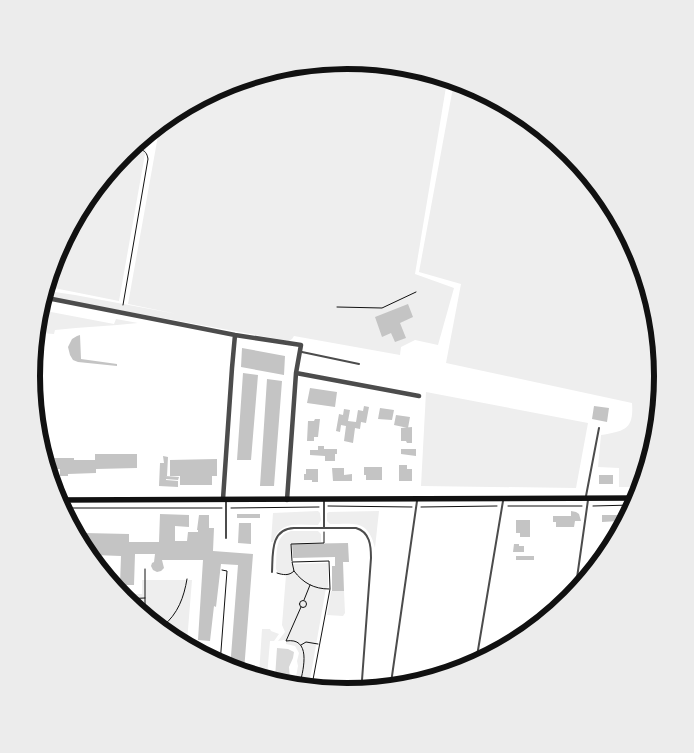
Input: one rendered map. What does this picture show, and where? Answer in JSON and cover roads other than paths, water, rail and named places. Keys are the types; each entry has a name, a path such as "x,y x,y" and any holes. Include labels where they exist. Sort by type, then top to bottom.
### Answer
{"main road":[{"path":"66,500 629,498"}],"street":[{"path":"50,299 236,335 301,345 296,373 287,500"},
{"path":"225,500 232,368 236,335"},
{"path":"296,373 419,396"}],"lane":[{"path":"299,352 359,364"},
{"path":"578,579 588,506 587,498 599,428"},
{"path":"477,654 503,498"},
{"path":"392,680 418,499"},
{"path":"225,500 226,538"},
{"path":"324,500 324,528"},
{"path":"272,572 275,541 278,534 290,528 356,528 361,529 366,534 370,543 371,558 362,680"}]}
